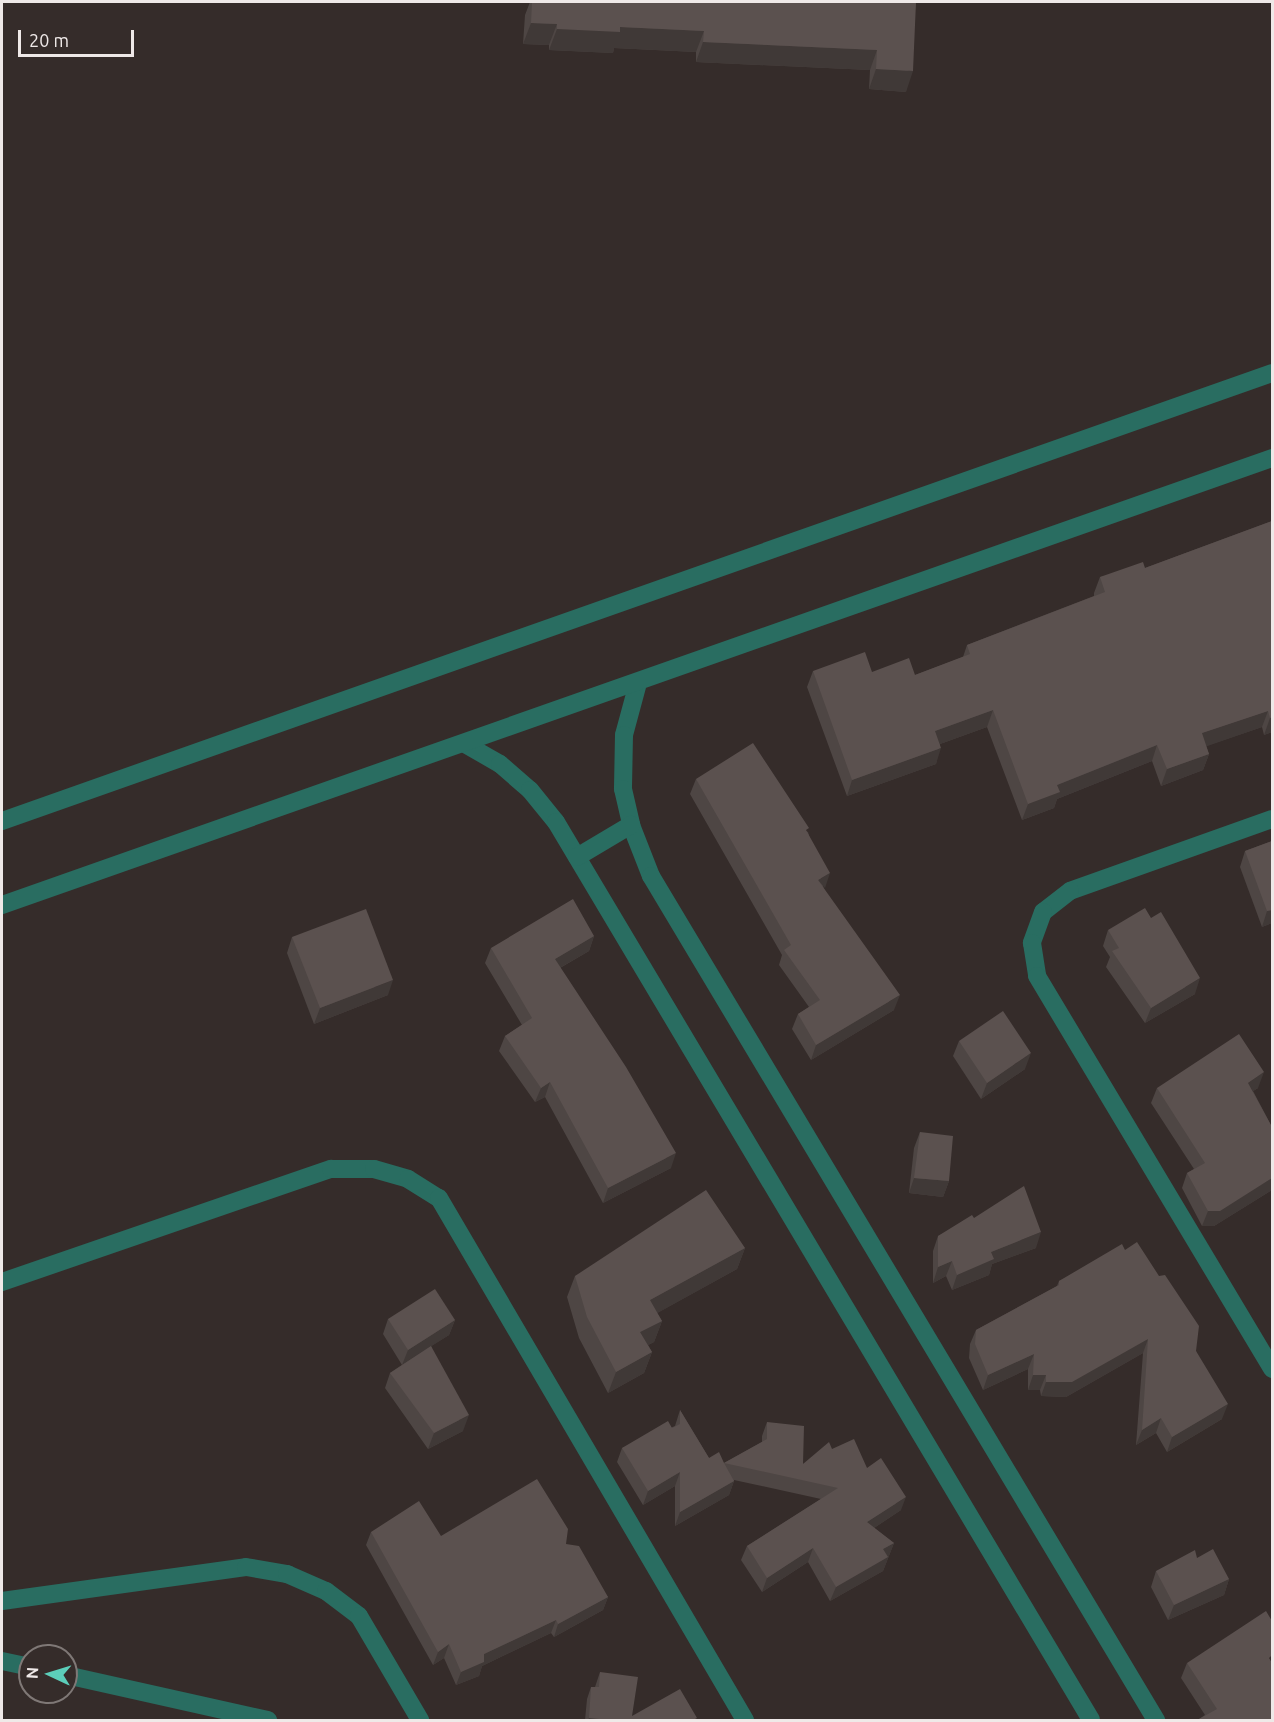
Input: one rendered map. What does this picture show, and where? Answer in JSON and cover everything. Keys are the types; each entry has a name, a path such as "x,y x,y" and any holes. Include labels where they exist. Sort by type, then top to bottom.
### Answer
{"street":[{"path":"2,821 1272,373"},
{"path":"2,905 465,744 1272,458"},
{"path":"638,683 624,735 623,789 631,825 651,876 1156,1720"},
{"path":"465,744 500,764 530,790 556,822 1091,1720"},
{"path":"1272,819 1070,891 1043,912 1032,943 1037,976 1272,1369"},
{"path":"577,857 631,825"},
{"path":"2,1282 331,1169 374,1169 408,1179 432,1193 445,1207 745,1720"},
{"path":"2,1601 246,1567 287,1574 326,1591 359,1616 420,1720"},
{"path":"2,1660 18,1664"},
{"path":"78,1678 268,1720"}],"building":[{"path":"532,2 916,2 913,71 876,69 877,50 703,42 704,31 620,27 620,32 557,29 557,24 531,23"},
{"path":"1272,521 1272,717 1270,718 1268,711 1202,733 1209,754 1167,769 1157,745 1057,785 1060,792 1028,804 993,710 935,731 941,748 852,780 813,671 865,652 872,672 909,658 915,675 970,654 967,645 1105,592 1100,577 1143,562 1145,568"},
{"path":"753,743 809,828 806,830 830,873 818,880 900,995 816,1045 798,1014 820,1000 784,950 791,945 696,779"},
{"path":"1272,841 1272,910 1267,911 1245,851"},
{"path":"573,899 594,936 555,959 626,1067 676,1153 608,1188 550,1082 541,1088 505,1036 532,1018 491,948"},
{"path":"1145,908 1151,918 1161,912 1200,978 1151,1008 1112,951 1119,948 1108,930"},
{"path":"366,909 393,980 320,1008 292,937"},
{"path":"1003,1011 1031,1053 987,1083 959,1041"},
{"path":"1239,1034 1264,1072 1248,1083 1272,1127 1272,1178 1220,1211 1208,1211 1187,1173 1205,1163 1157,1088"},
{"path":"920,1132 953,1136 949,1181 914,1178"},
{"path":"1024,1186 1041,1232 991,1252 994,1259 957,1275 952,1261 938,1267 938,1236 972,1215 974,1218"},
{"path":"706,1190 745,1248 650,1300 662,1321 640,1332 652,1352 616,1372 587,1317 575,1276"},
{"path":"1137,1242 1159,1276 1165,1275 1199,1326 1196,1351 1228,1404 1172,1437 1161,1418 1142,1430 1148,1339 1072,1382 1046,1382 1046,1375 1033,1375 1034,1354 988,1375 975,1344 976,1330 1059,1285 1059,1281 1122,1244 1125,1250"},
{"path":"435,1289 455,1320 408,1350 388,1319"},
{"path":"431,1346 469,1415 434,1433 390,1373"},
{"path":"680,1410 709,1458 719,1452 734,1481 680,1512 680,1472 648,1491 622,1448 668,1421 672,1428 680,1424"},
{"path":"767,1422 804,1426 803,1464 829,1442 832,1449 854,1439 867,1468 881,1458 906,1497 867,1522 894,1543 883,1549 888,1557 836,1587 813,1548 767,1578 747,1546 838,1488 724,1463 767,1439"},
{"path":"537,1479 568,1529 566,1544 579,1546 608,1597 558,1624 556,1620 484,1654 484,1662 461,1672 449,1644 438,1652 371,1532 419,1501 441,1536"},
{"path":"1213,1549 1229,1579 1174,1605 1156,1571 1195,1550 1197,1558"},
{"path":"1266,1611 1272,1621 1272,1655 1269,1658 1272,1663 1272,1720 1200,1720 1217,1709 1187,1663"},
{"path":"600,1672 638,1677 632,1716 680,1689 697,1718 693,1720 611,1720 589,1718 591,1687 599,1687"}]}
